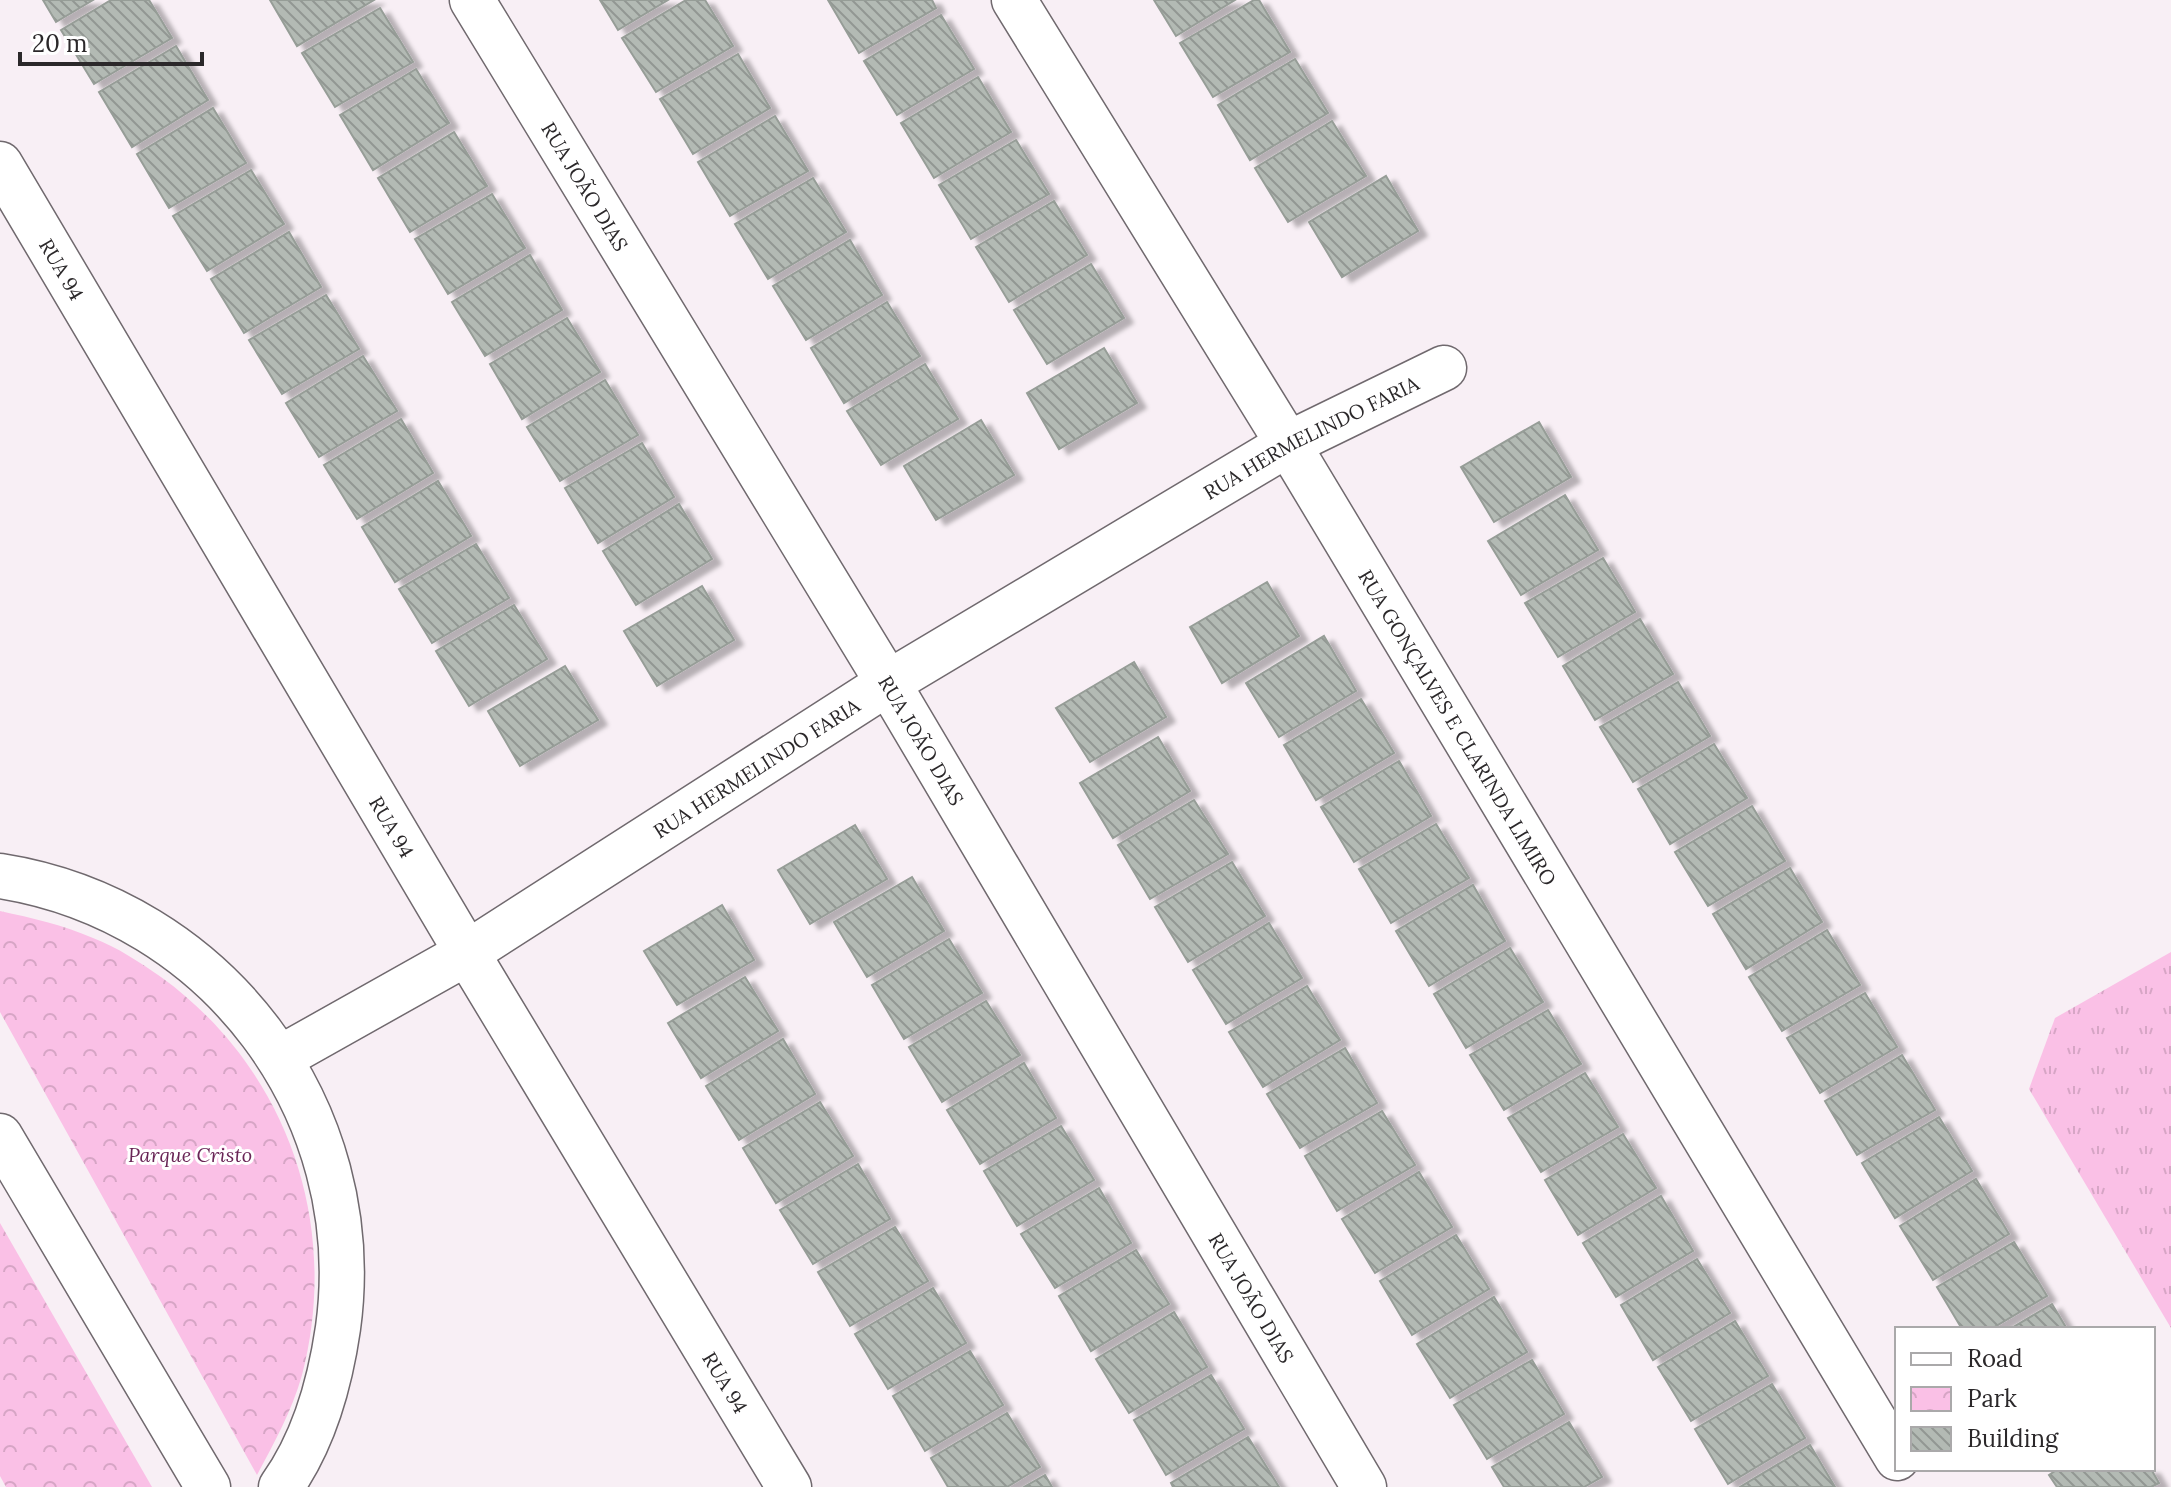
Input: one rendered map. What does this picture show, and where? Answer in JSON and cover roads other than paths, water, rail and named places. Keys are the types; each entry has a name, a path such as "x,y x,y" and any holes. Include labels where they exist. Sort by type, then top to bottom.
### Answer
{"street":[{"name":"RUA JOÃO DIAS","path":"472,0 888,683 1364,1487"},
{"name":"RUA GONÇALVES E CLARINDA LIMIRO","path":"1014,0 1288,444 1895,1455"},
{"name":"RUA 94","path":"0,164 467,953 789,1487"},
{"name":"RUA HERMELINDO FARIA","path":"280,1058 467,953 888,683 1288,444 1444,368"},
{"path":"0,876 26,880 86,898 144,926 196,963 242,1007 280,1058 310,1114 330,1174 341,1237 342,1300 333,1363 314,1424 281,1487"},
{"path":"0,1136 208,1487"}],"park label":[{"name":"Parque Cristo","path":"190,1154"}]}
